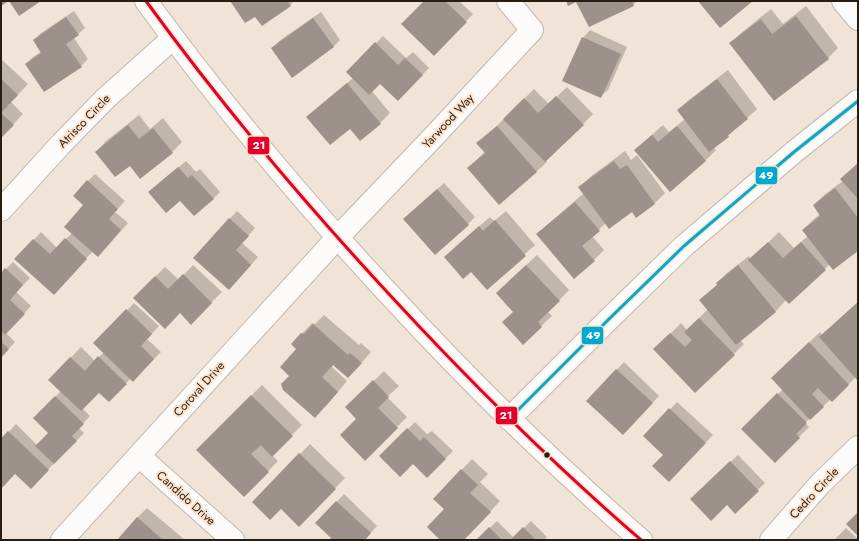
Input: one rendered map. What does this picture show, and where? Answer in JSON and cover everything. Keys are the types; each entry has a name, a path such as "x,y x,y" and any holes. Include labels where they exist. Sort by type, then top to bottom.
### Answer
{"street":[{"path":"146,1 173,38 272,163 337,238 434,344 509,419 605,510 641,540"},
{"name":"Yarwood Way","path":"337,238 532,30 508,1"},
{"path":"843,1 858,19"},
{"name":"Atrisco Circle","path":"1,210 62,143 105,99 173,38"},
{"path":"509,419 684,246 794,152 858,101"},
{"name":"Coroval Drive","path":"62,540 337,238"},
{"name":"Cedro Circle","path":"771,540 820,484 858,447"},
{"name":"Candido Drive","path":"139,456 233,540"}],"building":[{"path":"1,1 9,1 1,6"},
{"path":"9,1 41,1 19,16"},
{"path":"230,1 287,1 291,6 262,26 255,17 245,23"},
{"path":"424,1 445,1 467,22 434,56 401,24"},
{"path":"566,1 632,1 634,6 589,27 576,2 568,6"},
{"path":"698,1 753,1 720,28"},
{"path":"796,16 829,59 774,101 729,43 761,19 772,34"},
{"path":"66,17 79,35 66,44 82,67 44,92 25,64 41,53 33,40"},
{"path":"313,18 334,47 292,78 271,48"},
{"path":"582,37 621,54 601,98 562,81"},
{"path":"375,42 398,65 405,58 423,75 398,101 380,84 369,95 346,72"},
{"path":"1,79 18,95 1,113"},
{"path":"717,79 748,119 728,135 729,137 709,152 677,110"},
{"path":"347,83 381,124 360,141 350,129 330,145 306,117"},
{"path":"556,96 584,125 545,162 503,119 524,98 538,113"},
{"path":"1,113 14,125 1,138"},
{"path":"128,125 139,139 153,128 173,153 140,179 130,166 115,177 95,152"},
{"path":"497,126 537,172 499,205 467,168 485,153 476,143"},
{"path":"677,126 706,161 670,192 634,150 652,135 658,142"},
{"path":"614,161 620,169 627,165 655,204 636,218 632,212 609,229 578,187"},
{"path":"858,163 858,199 840,179"},
{"path":"178,167 188,178 192,175 214,199 194,216 180,201 166,213 148,192"},
{"path":"87,180 118,209 109,219 121,230 98,257 64,227 83,205 73,196"},
{"path":"835,188 858,218 858,251 833,270 802,230 820,216 813,205"},
{"path":"437,189 469,225 435,255 403,219"},
{"path":"575,202 600,231 582,246 595,261 574,279 536,234"},
{"path":"229,218 249,236 236,250 251,265 229,290 193,258"},
{"path":"495,220 526,256 487,290 471,272 463,279 444,257 479,226 483,231"},
{"path":"65,238 87,259 54,295 14,259 33,239 50,254"},
{"path":"768,242 783,258 801,242 826,270 789,304 748,260"},
{"path":"526,265 560,301 538,322 542,327 523,345 502,322 513,312 496,293"},
{"path":"738,265 776,312 736,345 699,300 717,285 716,283"},
{"path":"5,268 23,285 10,300 25,314 5,335 1,331 1,273"},
{"path":"183,274 212,303 191,325 180,313 165,329 133,298 155,276 168,289"},
{"path":"858,302 858,381 819,337"},
{"path":"126,309 152,334 141,346 154,359 133,382 93,343"},
{"path":"699,318 735,355 695,393 653,349 670,333 685,347 692,340 684,332"},
{"path":"313,324 348,355 350,353 362,363 348,378 333,365 322,377 338,392 315,418 283,390 281,384 289,376 280,367 296,349 291,344 301,333 304,334"},
{"path":"1,342 9,349 1,358"},
{"path":"809,342 849,385 832,402 818,388 812,394 824,407 810,420 771,378"},
{"path":"98,356 127,384 109,402 99,393 81,411 48,380 70,357 85,371"},
{"path":"616,369 653,403 623,435 586,401"},
{"path":"373,380 389,397 378,408 398,428 365,461 340,435 356,419 345,407"},
{"path":"777,393 807,423 796,434 800,438 775,463 741,429"},
{"path":"251,395 293,436 272,457 261,445 251,454 269,472 244,497 196,450"},
{"path":"55,396 84,424 72,436 77,441 54,464 35,446 48,433 33,418"},
{"path":"669,408 706,443 669,482 652,466 663,455 643,436"},
{"path":"407,428 420,441 424,437 446,459 427,478 413,464 400,477 379,456"},
{"path":"8,431 49,470 31,489 15,474 1,489 1,438"},
{"path":"299,453 336,489 299,527 281,509 270,520 252,502"},
{"path":"730,461 759,491 735,514 727,505 711,521 690,499"},
{"path":"461,469 478,485 470,493 491,512 464,540 440,540 427,527 444,509 433,499"},
{"path":"336,501 371,533 365,540 329,540 331,538 315,523"},
{"path":"858,512 858,536 846,524"},
{"path":"137,517 163,540 117,540"},
{"path":"489,527 502,540 476,540"},
{"path":"523,527 536,540 510,540"}],"transit line":[{"name":"21","path":"146,1 232,114 293,187 388,293 511,420 575,481 641,540"},
{"name":"49","path":"509,419 684,246 794,152 858,101"}]}
